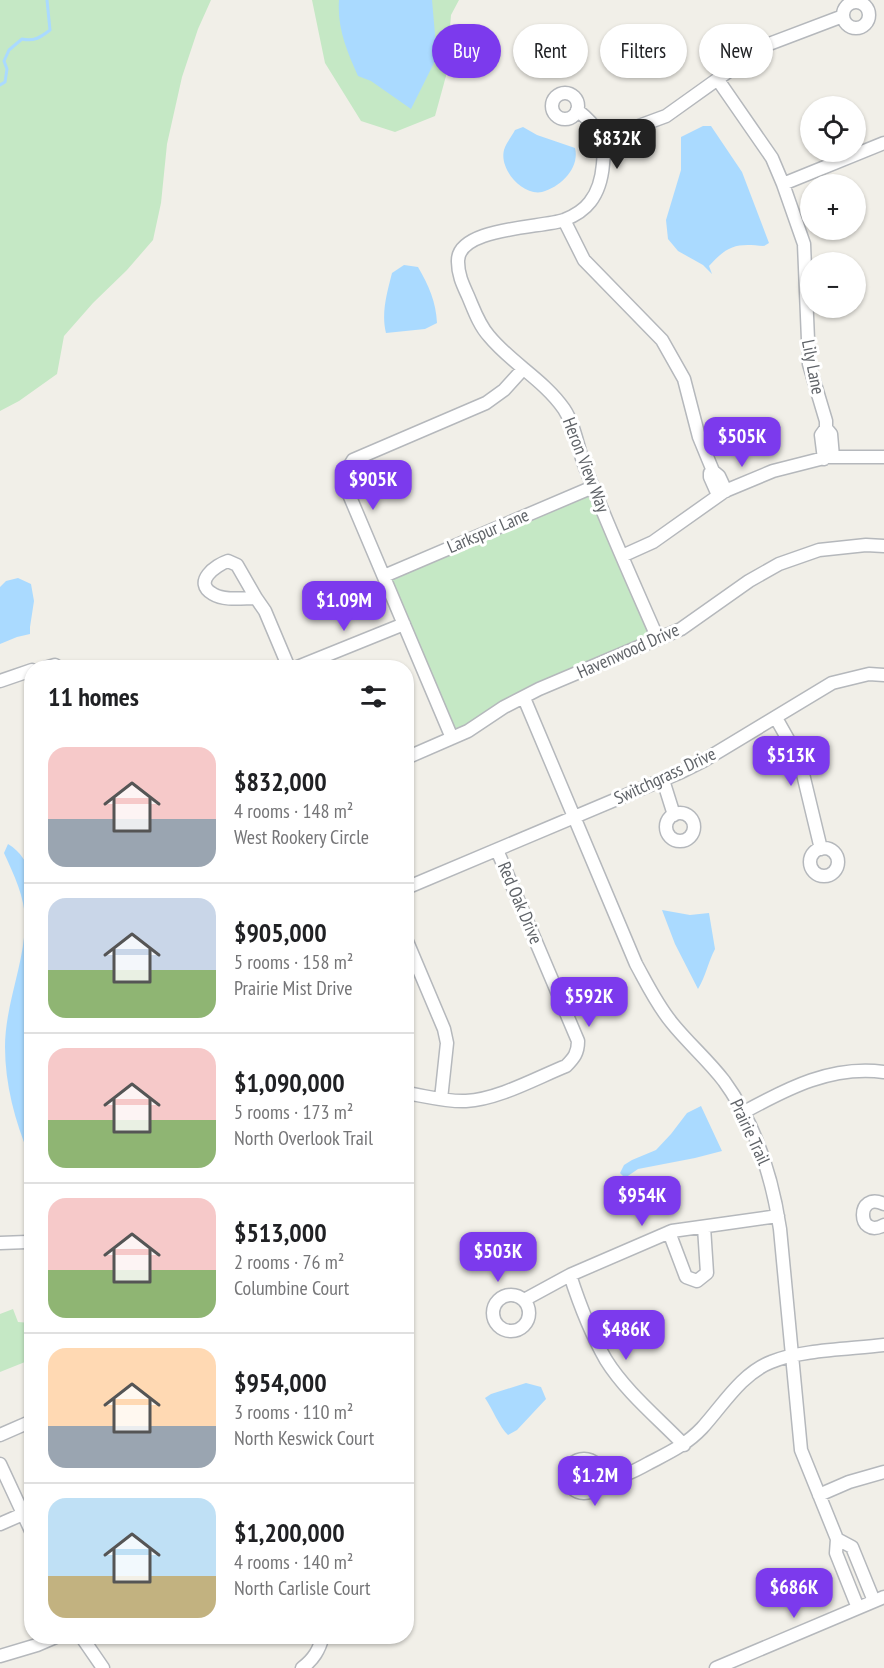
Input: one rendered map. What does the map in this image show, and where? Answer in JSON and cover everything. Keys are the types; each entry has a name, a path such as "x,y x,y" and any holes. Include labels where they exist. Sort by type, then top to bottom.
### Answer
{"street":[{"path":"601,140 666,116 764,46 843,16"},
{"name":"Lily Lane","path":"718,80 764,145 783,184 804,244 808,364 826,421 826,428 821,435 828,458"},
{"path":"577,111 593,123 601,140 604,156 602,172 591,201 581,211 564,220 584,260 662,340 684,379 699,437 713,471 710,477 722,493"},
{"path":"783,184 884,143"},
{"name":"Heron View Way","path":"564,220 507,229 466,245 459,252 457,260 459,276 479,321 499,347 555,397 566,411 592,487 658,639"},
{"path":"452,738 345,485 344,475 353,460 486,404 504,390 523,369"},
{"path":"622,556 653,542 722,493 773,471 828,458 884,457"},
{"name":"Larkspur Lane","path":"384,576 592,487"},
{"name":"Havenwood Drive","path":"414,755 452,738 539,689 681,629 749,581 778,564 819,550 866,545 884,546"},
{"path":"256,598 265,611 286,660"},
{"path":"315,660 404,624"},
{"path":"0,681 24,673"},
{"name":"Switchgrass Drive","path":"414,885 703,761 832,683 869,674 884,675"},
{"name":"Prairie Trail","path":"524,698 636,964 656,1002 724,1081 744,1113 763,1154 778,1216 801,1450 837,1539 836,1553 858,1608"},
{"path":"776,718 794,750 803,774 821,849"},
{"path":"663,780 674,814"},
{"name":"Red Oak Drive","path":"441,1099 467,1101 488,1098 566,1066 574,1059 578,1050 578,1041 497,850"},
{"path":"414,958 446,1036 441,1099 414,1094"},
{"path":"744,1113 782,1091 816,1078 840,1072 867,1070 884,1072"},
{"path":"884,1204 872,1202 864,1207 862,1212 864,1221 870,1227 879,1228 884,1225"},
{"path":"524,1300 570,1275 669,1232 778,1216"},
{"path":"669,1232 686,1277 698,1281 707,1273 704,1227"},
{"path":"0,1243 24,1242"},
{"path":"570,1275 597,1343 607,1361 626,1386 684,1445"},
{"path":"599,1471 598,1487 590,1493 580,1493 567,1481 566,1471 573,1462 588,1459 599,1471 614,1479 684,1445 735,1389 756,1370 770,1362 792,1356 884,1345"},
{"path":"0,1435 24,1424"},
{"path":"0,1464 23,1514 0,1524"},
{"path":"819,1495 849,1482 884,1472"},
{"path":"716,1668 879,1599 852,1547 837,1539"},
{"path":"0,1656 39,1644"},
{"path":"86,1644 103,1668"},
{"path":"302,1668 314,1657 321,1644"}],"green space":[{"path":"0,0 211,0 198,29 182,77 167,144 161,203 153,240 64,336 57,374 19,401 0,411"},
{"path":"312,0 459,0 451,15 450,24 432,24 432,78 445,78 435,116 395,132 361,121 325,63"},
{"path":"591,493 651,637 521,691 455,732 391,579"},
{"path":"13,1309 18,1322 24,1322 24,1362 0,1372 0,1314"}],"water":[{"path":"339,0 432,0 434,24 432,24 432,67 411,109 371,81 358,76 341,30"},
{"path":"703,126 711,126 742,172 769,243 764,246 739,245 727,250 709,266 712,274 703,265 678,251 668,239 666,220 681,170 681,137"},
{"path":"523,127 537,135 575,148 575,163 568,176 556,186 542,192 527,190 520,185 505,165 503,157 506,145 515,130"},
{"path":"404,265 418,267 431,294 437,323 425,329 386,333 384,310 392,273"},
{"path":"18,578 31,584 34,601 30,634 0,644 0,587 6,581"},
{"path":"8,844 17,850 24,860 24,910 21,896 4,853"},
{"path":"662,910 690,915 709,913 715,949 698,989 675,944"},
{"path":"24,939 24,1142 15,1116 5,1061 8,1016"},
{"path":"701,1106 722,1151 638,1169 625,1178 620,1173 624,1165 656,1150 687,1113"},
{"path":"526,1383 541,1387 546,1399 517,1430 508,1435 485,1398"}],"waterway":[{"path":"0,85 5,82 7,69 4,61 9,50 22,39 37,38 50,30 47,0"}]}
